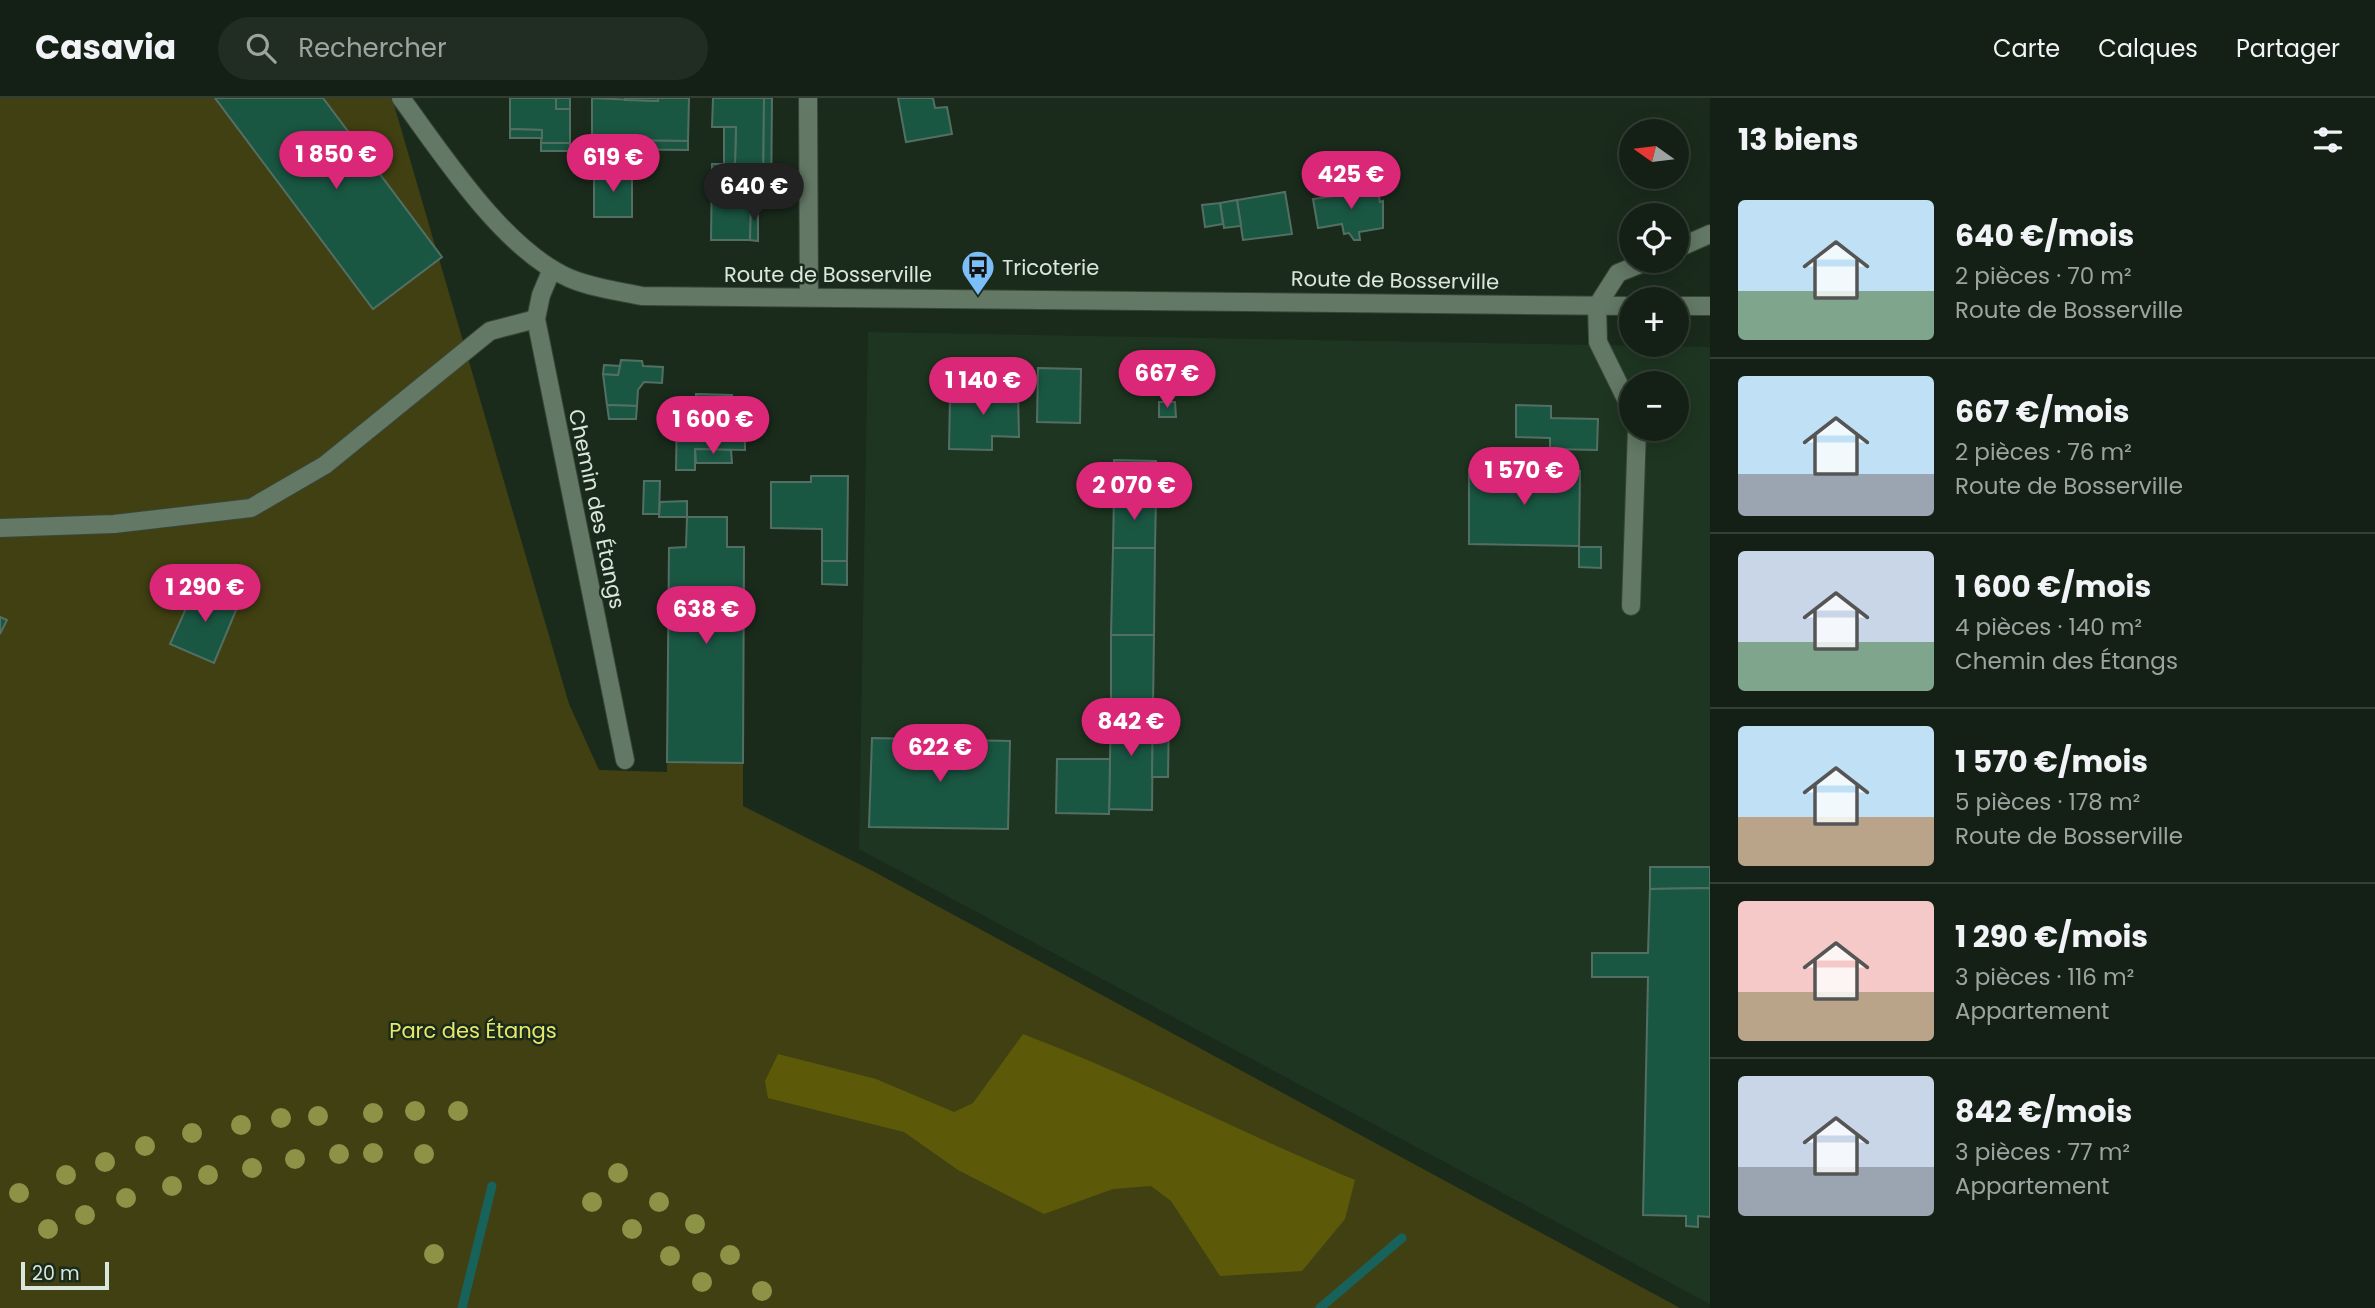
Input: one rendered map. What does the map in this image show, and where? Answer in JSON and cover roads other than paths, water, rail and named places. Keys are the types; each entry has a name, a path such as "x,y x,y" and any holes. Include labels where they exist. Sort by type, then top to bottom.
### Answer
{"street":[{"name":"Route de Bosserville","path":"401,98 458,174 511,237 552,269 588,285 642,296 1619,306"},
{"path":"808,98 809,296"},
{"path":"1689,243 1710,234"},
{"name":"Chemin des Étangs","path":"552,269 541,295 536,319 625,760"},
{"path":"1619,273 1597,306 1598,342 1619,385"},
{"path":"1689,306 1710,306"},
{"path":"0,528 114,524 251,508 325,466 490,331 536,319"},
{"path":"1631,606 1637,441"}],"waterway":[{"path":"462,1308 492,1186"},
{"path":"1320,1308 1402,1238"}],"place":[{"name":"Tricoterie","path":"978,297"}],"park label":[{"name":"Parc des Étangs","path":"473,1030"}]}
